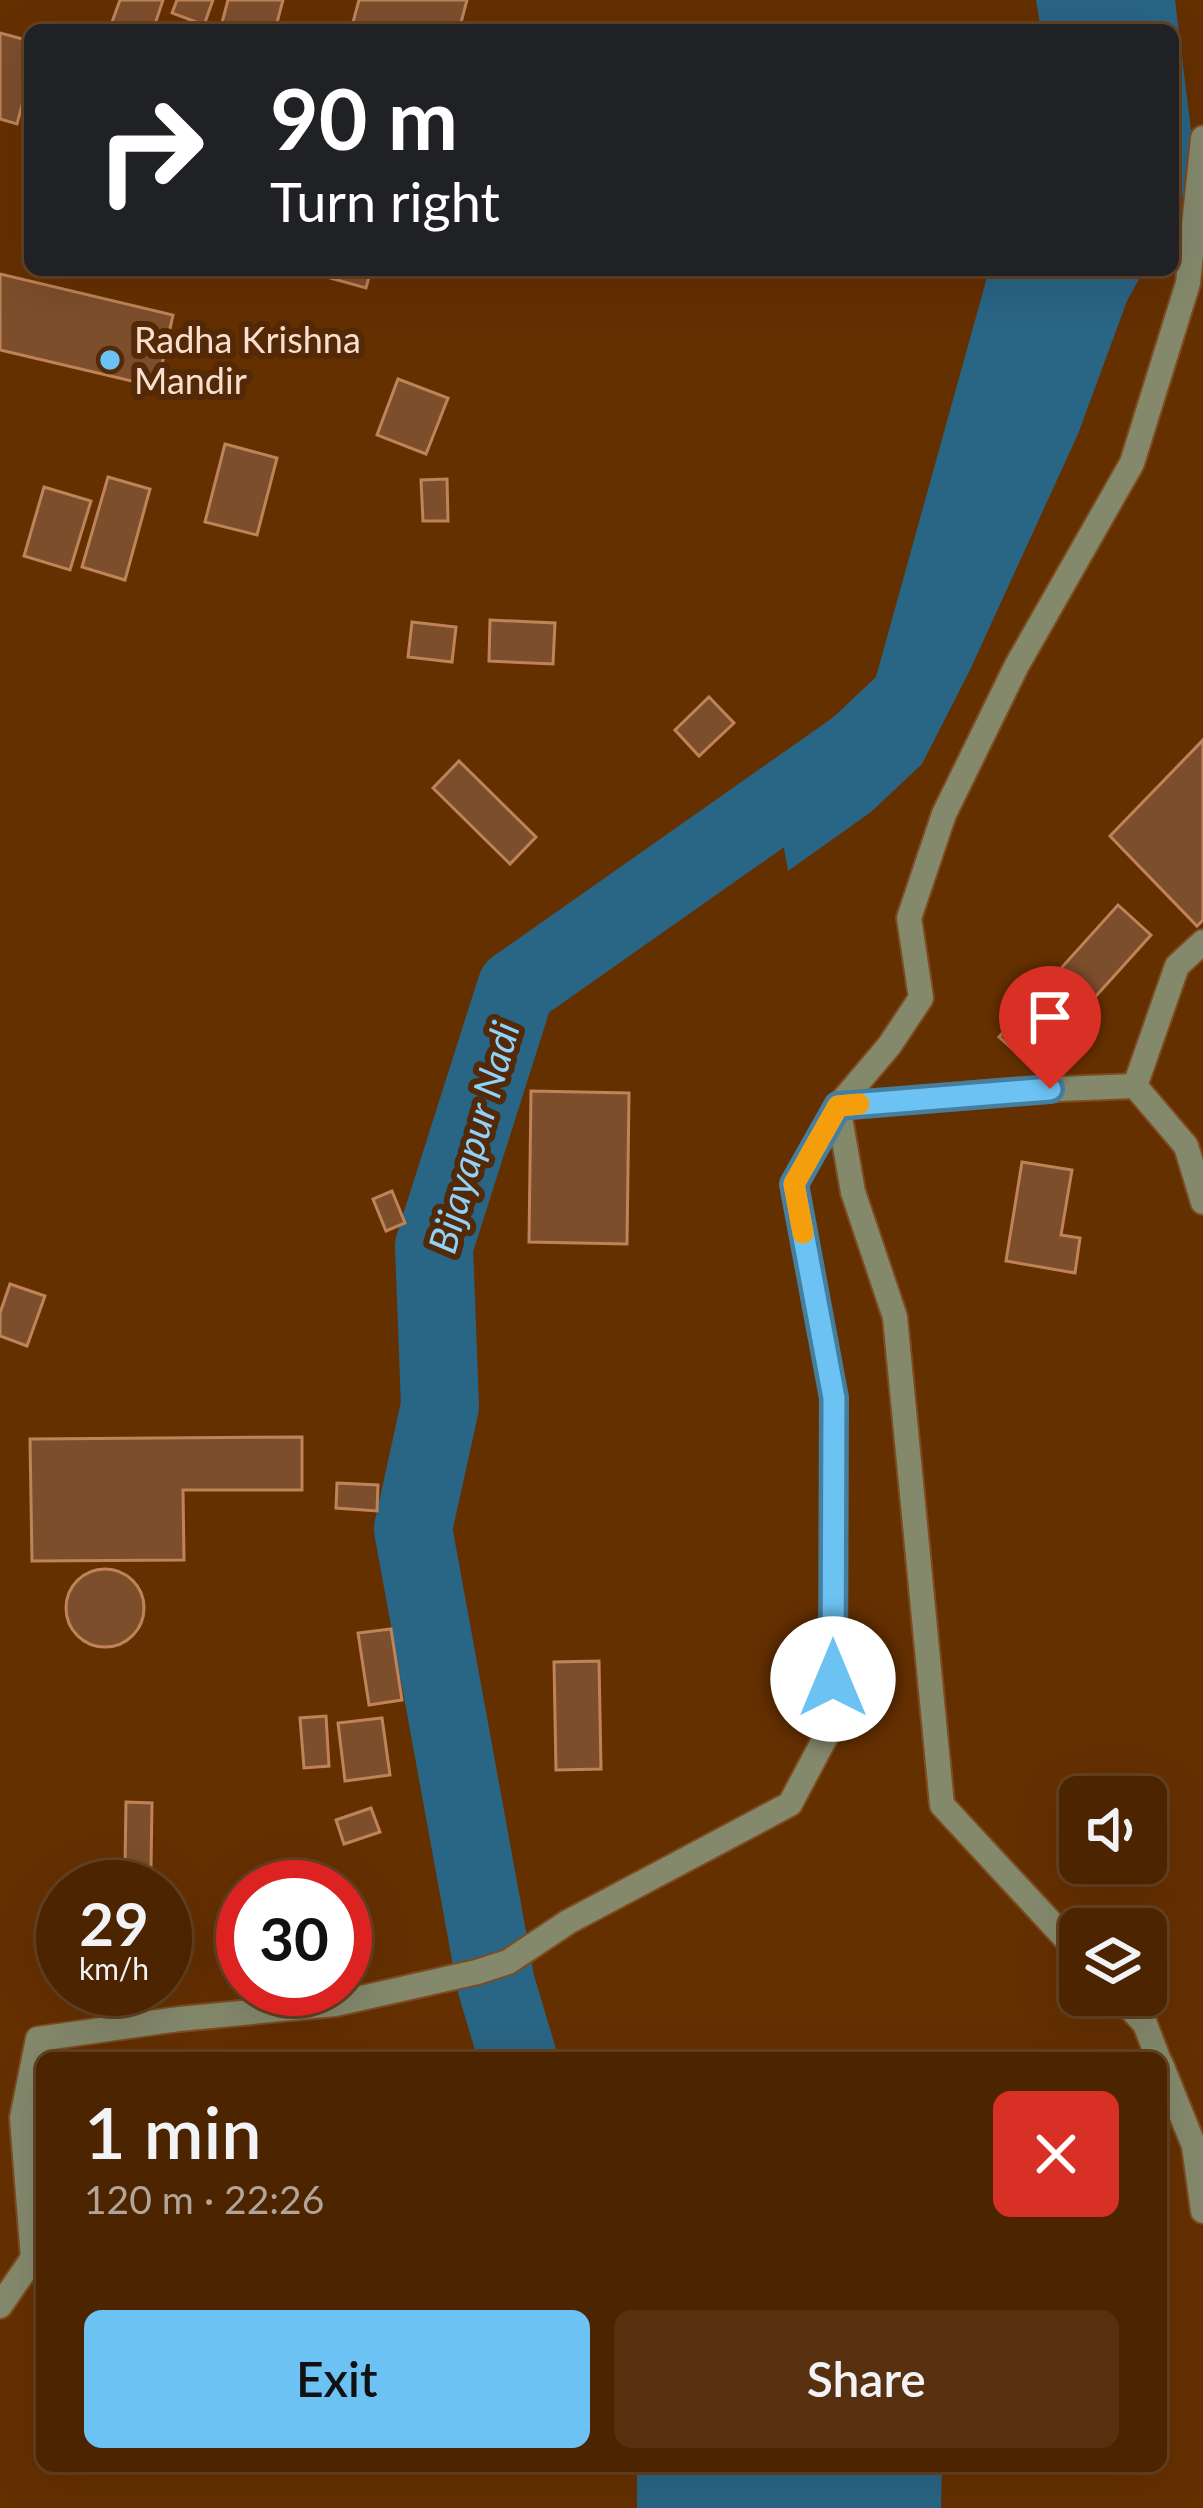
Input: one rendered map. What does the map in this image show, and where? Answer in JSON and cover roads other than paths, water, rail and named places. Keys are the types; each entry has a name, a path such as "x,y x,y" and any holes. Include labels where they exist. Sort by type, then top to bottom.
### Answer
{"street":[{"path":"0,2306 33,2258 22,2118 38,2039 335,2004 477,1972 508,1962 568,1922 790,1804 832,1726 834,1398 794,1184 838,1106 889,1046 920,998 909,918 944,814 1016,665 1132,463 1188,284 1203,138"},
{"path":"1135,1085 1177,966 1203,942"},
{"path":"838,1106 1135,1085"},
{"path":"1135,1085 1186,1146 1203,1202"},
{"path":"838,1106 853,1192 895,1318 942,1805 1059,1931"},
{"path":"1138,2016 1156,2052"},
{"path":"1167,2078 1195,2146 1203,2211"}],"water":[{"path":"1036,0 1175,0 1178,24 1040,24"},
{"path":"1179,33 1196,171 1179,204"},
{"path":"987,276 1141,276 1078,434 922,764 871,812 788,871 771,776 876,677"},
{"path":"637,2472 942,2472 941,2508 637,2508"}],"waterway":[{"name":"Bijayapur Nadi","path":"516,2052 496,1984 413,1529 440,1406 434,1246 516,988 866,742"}],"place":[{"name":"Radha Krishna Mandir","path":"110,360"}]}
